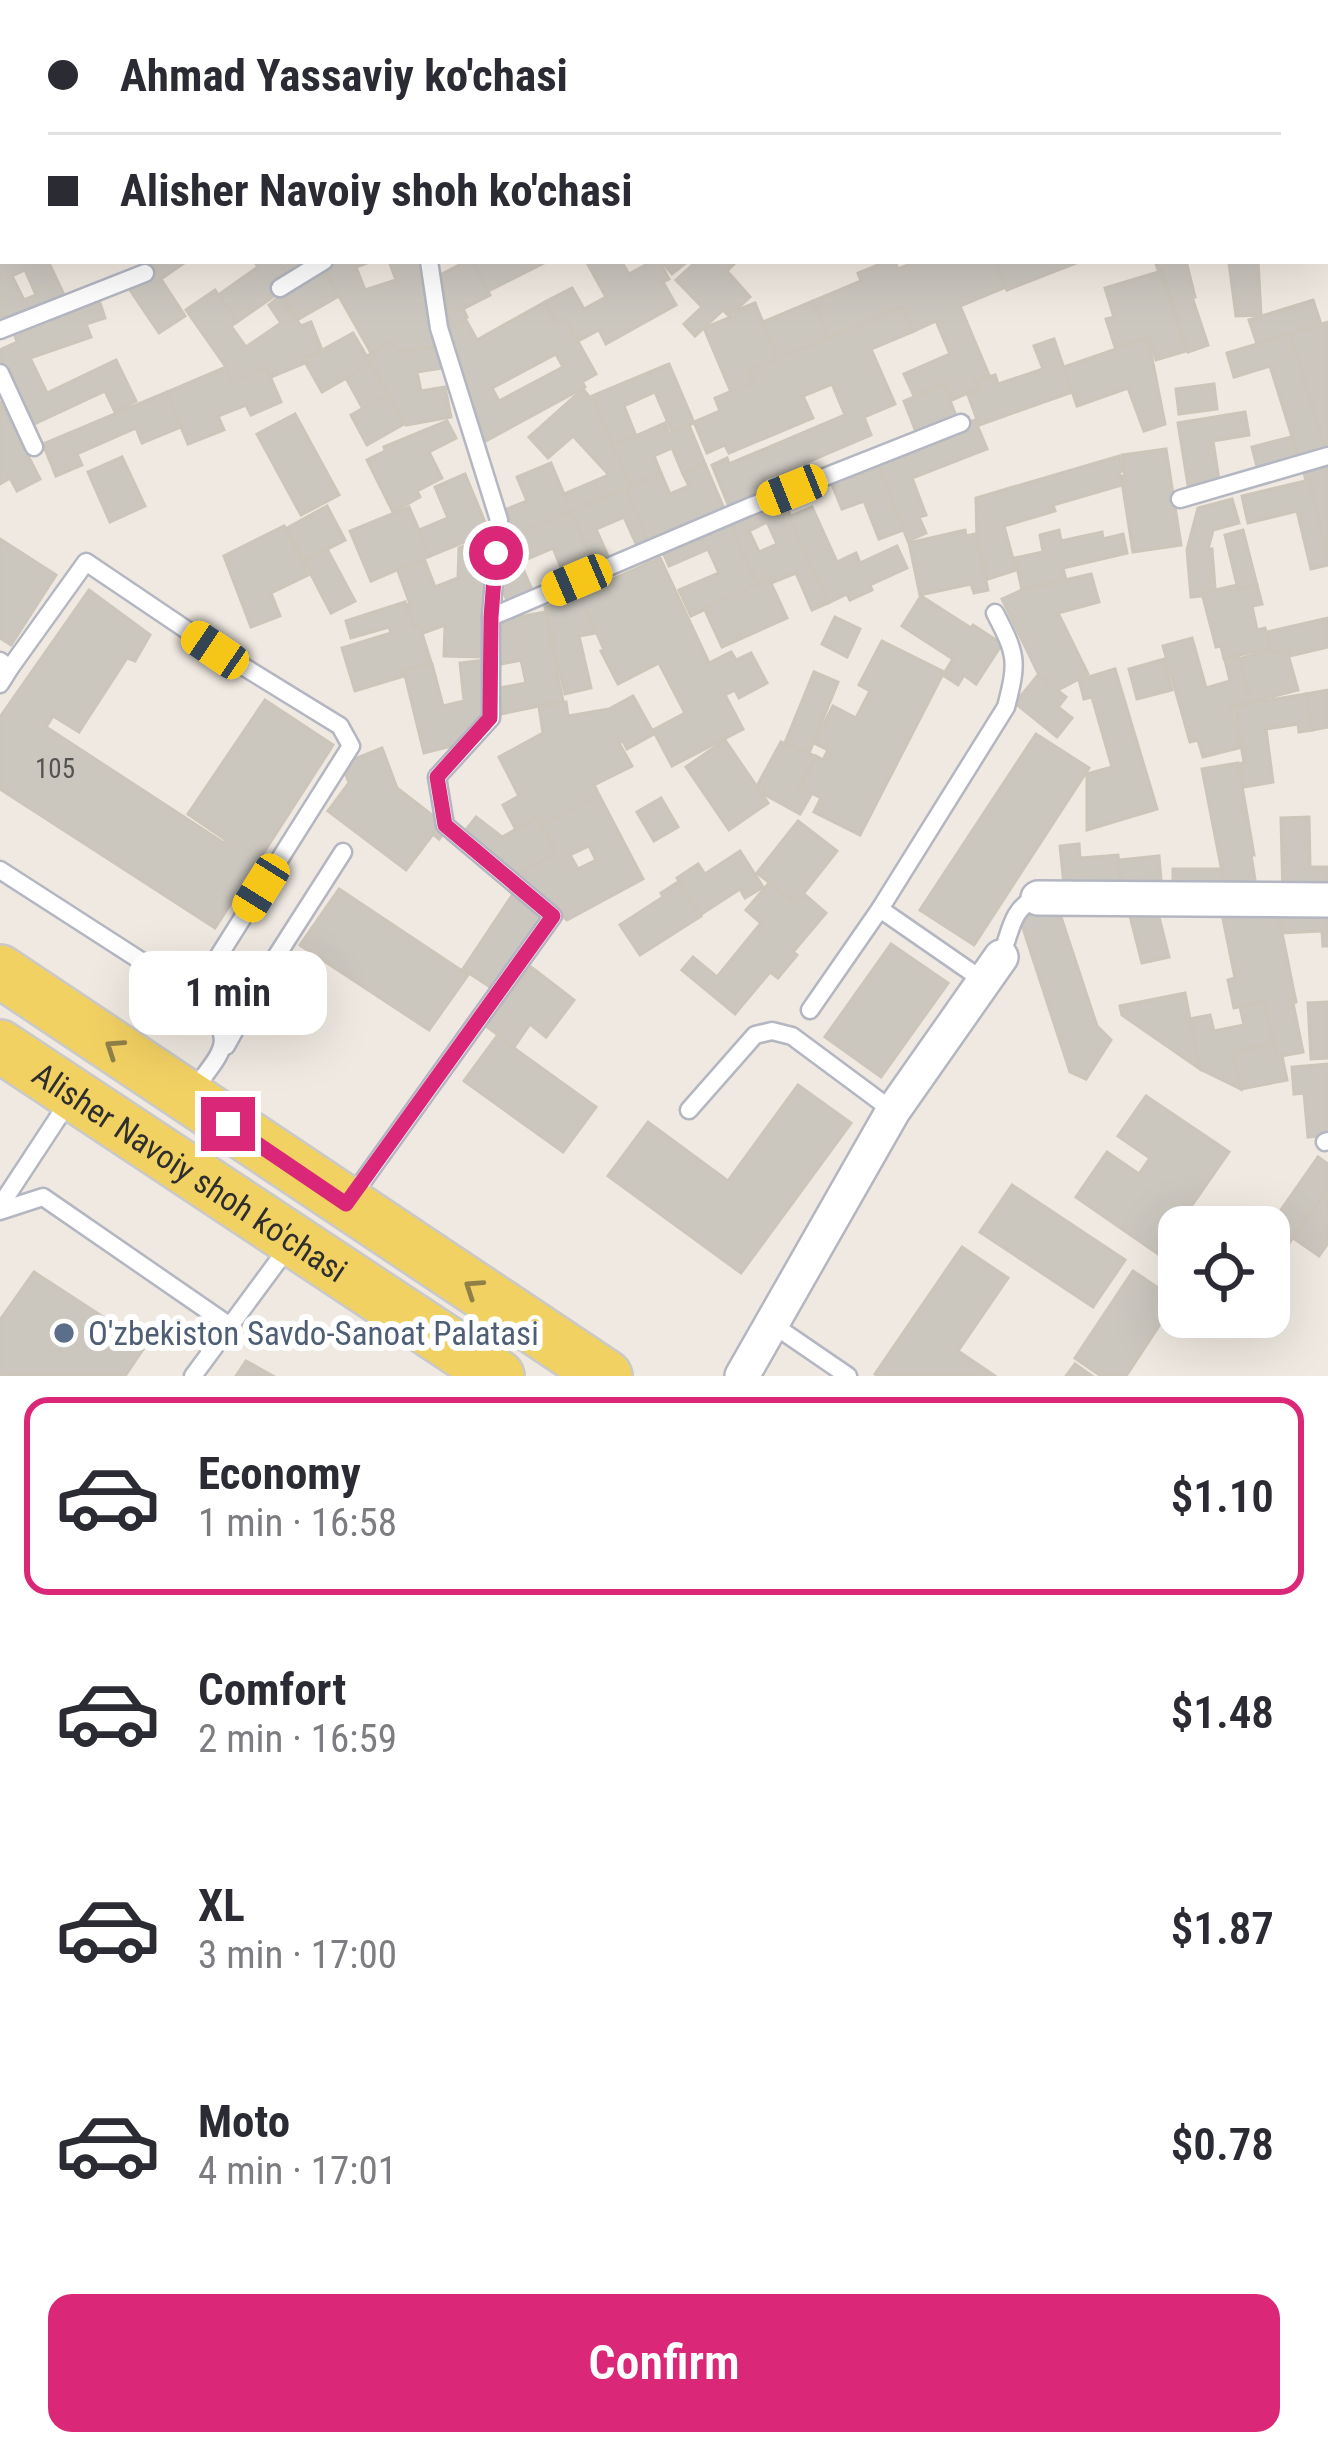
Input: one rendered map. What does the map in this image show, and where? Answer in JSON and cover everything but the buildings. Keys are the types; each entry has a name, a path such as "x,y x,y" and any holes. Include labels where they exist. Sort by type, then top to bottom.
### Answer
{"main road":[{"name":"Alisher Navoiy shoh ko'chasi","path":"0,971 606,1376"},
{"name":"Alisher Navoiy shoh ko'chasi","path":"0,1046 498,1376"}],"street":[{"path":"1038,898 1328,900"},
{"path":"742,1376 893,1111 993,969"}],"lane":[{"path":"280,288 318,264"},
{"path":"346,1204 553,916 445,825 437,777 490,718 499,520 439,328 429,264"},
{"path":"0,328 145,273"},
{"path":"0,373 34,447"},
{"path":"491,617 961,423"},
{"path":"1180,499 1328,456"},
{"path":"3,671 86,562 215,650 340,726 351,746 194,994"},
{"path":"810,1010 880,909 1006,707 1014,677 1013,647 995,613"},
{"path":"188,1098 222,1052 343,852"},
{"path":"0,870 194,994 216,1018 224,1035 222,1052"},
{"path":"880,909 993,969 1018,910 1024,902 1038,898"},
{"path":"689,1110 755,1035 772,1030 792,1036 893,1111"},
{"path":"0,1208 73,1095"},
{"path":"0,1208 43,1197 230,1326"},
{"path":"194,1376 293,1240"},
{"path":"772,1324 848,1376"}],"place":[{"name":"O'zbekiston Savdo-Sanoat Palatasi","path":"64,1333"}],"route":[{"path":"228,1124 346,1204 553,916 445,825 437,777 490,718 496,553"}]}
